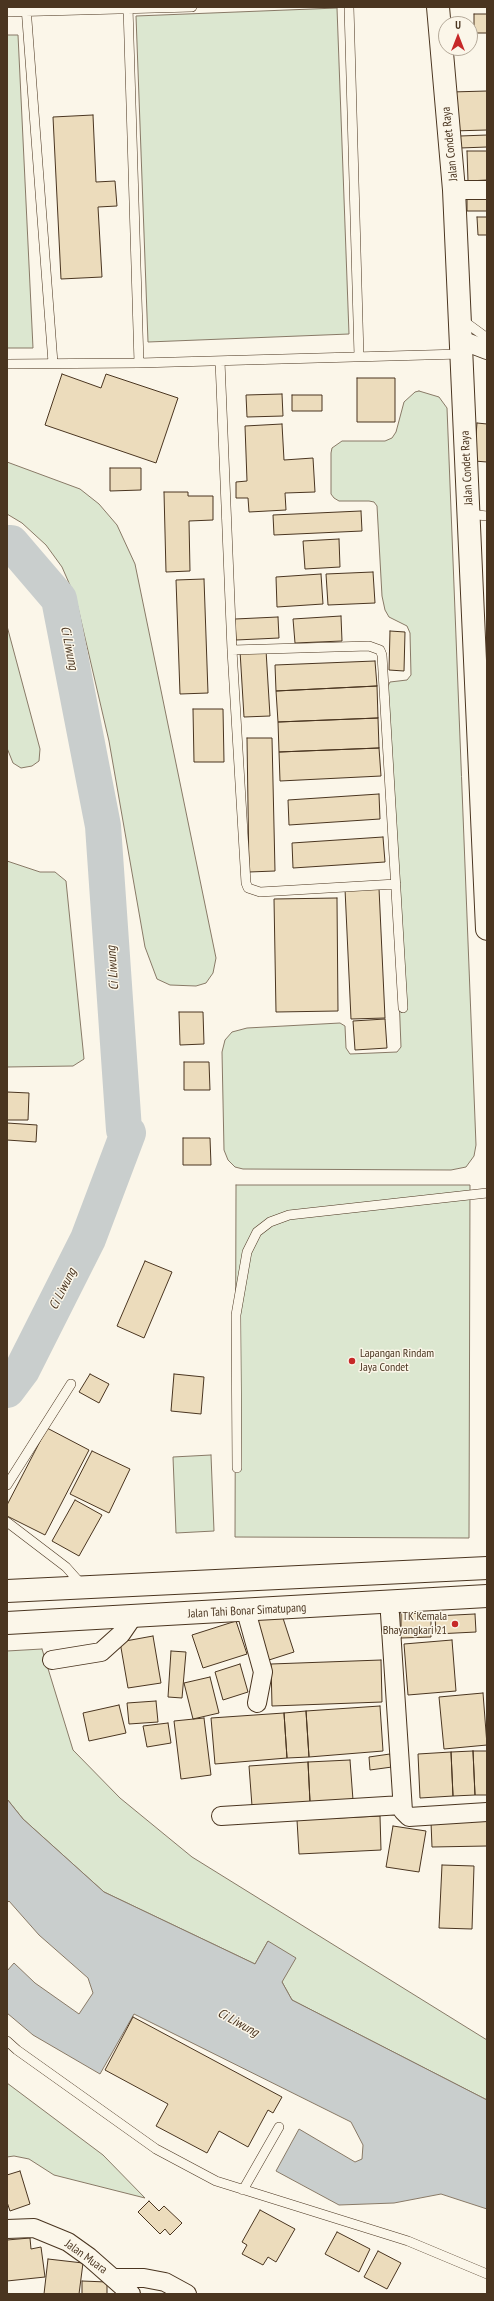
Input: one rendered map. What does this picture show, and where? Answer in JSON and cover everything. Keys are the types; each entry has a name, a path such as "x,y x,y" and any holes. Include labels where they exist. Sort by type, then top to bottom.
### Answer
{"main road":[{"name":"Jalan Condet Raya","path":"438,7 454,190 461,347 478,515 487,929"},
{"path":"7,1591 84,1586 487,1568"},
{"path":"387,1573 390,1608"},
{"name":"Jalan Tahi Bonar Simatupang","path":"7,1624 246,1611 390,1608 487,1596"}],"street":[{"path":"454,190 487,190"},
{"path":"461,347 487,350"},
{"path":"390,1608 402,1805 404,1814 409,1817 487,1812"},
{"path":"246,1611 263,1672 257,1703"},
{"path":"52,1660 101,1652 121,1634 132,1618"},
{"path":"221,1816 402,1805"},
{"name":"Jalan Muara","path":"7,2229 34,2228 68,2242 114,2278 144,2278 165,2282 187,2294"},
{"path":"114,2278 131,2294"}],"lane":[{"path":"7,12 26,9 192,7"},
{"path":"349,7 359,356"},
{"path":"128,8 139,363"},
{"path":"26,9 53,363"},
{"path":"460,318 487,338"},
{"path":"7,364 139,363 359,356 461,347"},
{"path":"220,361 232,650 246,883 248,888 260,892 396,884"},
{"path":"232,650 370,646 380,650 382,655 403,1008"},
{"path":"237,1468 236,1315 247,1252 257,1232 270,1222 289,1215 487,1193"},
{"path":"7,1485 71,1384"},
{"path":"7,1522 66,1567 84,1586"},
{"path":"7,2041 17,2050 156,2149 216,2181 408,2241 487,2274"},
{"path":"244,2190 279,2127"}],"green space":[{"path":"337,8 349,334 148,342 136,16"},
{"path":"7,35 18,35 33,348 7,348"},
{"path":"419,391 439,397 447,408 476,1145 474,1156 466,1167 451,1170 243,1169 235,1167 228,1160 224,1150 222,1052 225,1040 232,1032 247,1028 340,1023 345,1026 346,1048 350,1054 397,1052 401,1047 387,688 390,682 407,680 411,675 410,633 407,626 389,617 385,610 382,596 377,506 374,502 369,501 339,501 334,498 331,494 331,453 332,448 342,441 385,441 392,438 396,432 404,402 415,392"},
{"path":"7,462 80,489 99,504 117,525 135,564 216,958 213,973 206,983 196,986 170,985 157,979 145,947 109,741 76,599 62,567 46,545 22,523 7,514"},
{"path":"7,626 40,749 39,761 32,766 21,768 13,763 7,748"},
{"path":"7,861 40,872 55,872 66,881 84,1059 73,1066 7,1067"},
{"name":"Lapangan Rindam Jaya Condet","path":"236,1185 470,1185 469,1538 235,1537"},
{"path":"211,1455 214,1531 176,1533 173,1457"},
{"path":"42,1649 73,1750 120,1798 192,1857 487,2040 487,2100 292,2000 282,1982 268,1941 255,1964 104,1892 23,1819 7,1799 7,1651"},
{"path":"7,2083 103,2155 145,2198 54,2175 29,2159 14,2156 7,2157"}],"water":[{"path":"7,1799 23,1819 104,1892 255,1964 268,1941 296,1958 282,1982 292,2000 487,2100 487,2209 441,2194 394,2203 339,2205 276,2171 299,2129 355,2162 362,2159 363,2145 351,2122 134,2014 100,2074 33,2035 7,2013 7,1971 14,1963 35,1983 79,2014 93,1993 88,1978 39,1935 9,1901 7,1903"}],"building":[{"path":"474,14 487,14 487,33 478,33 478,16 474,16"},
{"path":"487,91 487,130 452,131 451,92"},
{"path":"93,115 96,182 115,181 117,206 98,207 102,277 61,279 53,117"},
{"path":"487,135 487,147 460,148 460,136"},
{"path":"467,151 487,151 487,180 468,181"},
{"path":"467,193 487,193 487,211 467,211"},
{"path":"477,217 487,217 487,235 478,235"},
{"path":"62,374 101,388 106,374 178,398 156,463 45,425"},
{"path":"357,378 395,378 395,422 357,422"},
{"path":"282,394 283,416 247,417 246,395"},
{"path":"292,395 322,395 322,411 292,411"},
{"path":"477,423 487,424 487,462 474,461"},
{"path":"282,424 284,460 313,458 315,492 285,493 286,510 249,512 248,498 236,498 236,482 247,481 245,426"},
{"path":"110,468 141,468 141,490 110,491"},
{"path":"164,492 188,492 188,496 213,496 213,520 189,521 190,571 166,572"},
{"path":"361,511 362,531 274,535 273,515"},
{"path":"339,539 340,567 305,569 303,541"},
{"path":"373,572 375,603 328,605 326,574"},
{"path":"321,574 323,604 277,607 276,577"},
{"path":"204,579 208,693 180,694 176,580"},
{"path":"341,616 342,641 295,643 293,619"},
{"path":"278,617 279,638 236,640 235,619"},
{"path":"390,631 405,632 404,671 389,670"},
{"path":"266,650 270,716 244,717 240,651"},
{"path":"375,661 377,686 276,691 275,665"},
{"path":"377,686 378,718 278,722 276,691"},
{"path":"193,709 223,709 224,762 194,762"},
{"path":"378,718 379,748 279,752 278,722"},
{"path":"247,738 272,738 275,871 249,872"},
{"path":"379,748 381,776 280,781 279,752"},
{"path":"379,794 380,819 289,825 288,800"},
{"path":"383,837 385,862 293,868 292,843"},
{"path":"379,888 385,1018 351,1019 345,889"},
{"path":"337,898 338,1011 276,1012 274,899"},
{"path":"179,1012 203,1012 204,1044 180,1045"},
{"path":"385,1019 387,1048 355,1050 353,1021"},
{"path":"184,1062 209,1062 210,1090 184,1090"},
{"path":"7,1092 29,1093 28,1120 7,1120"},
{"path":"7,1123 37,1125 36,1142 7,1140"},
{"path":"183,1138 210,1138 211,1165 183,1165"},
{"path":"145,1261 172,1272 144,1338 117,1326"},
{"path":"90,1374 109,1384 99,1403 79,1392"},
{"path":"174,1374 204,1377 201,1414 171,1411"},
{"path":"47,1428 89,1450 45,1535 7,1516 7,1505"},
{"path":"92,1451 130,1469 109,1513 70,1494"},
{"path":"75,1500 102,1515 79,1556 52,1541"},
{"path":"280,1609 294,1652 269,1660 255,1617"},
{"path":"401,1613 431,1614 431,1637 401,1638"},
{"name":"TK Kemala Bhayangkari 21","path":"475,1614 476,1632 436,1634 435,1616"},
{"path":"236,1621 247,1654 203,1668 192,1635"},
{"path":"153,1636 161,1683 128,1688 120,1642"},
{"path":"452,1640 456,1691 408,1695 404,1644"},
{"path":"171,1651 186,1652 182,1698 168,1697"},
{"path":"381,1660 382,1702 272,1706 271,1664"},
{"path":"240,1664 248,1692 223,1700 215,1672"},
{"path":"210,1677 219,1713 193,1719 184,1683"},
{"path":"483,1693 487,1745 444,1749 439,1697"},
{"path":"156,1701 158,1722 129,1724 127,1703"},
{"path":"119,1705 126,1733 89,1741 83,1713"},
{"path":"380,1706 383,1751 309,1757 306,1711"},
{"path":"306,1711 309,1757 287,1758 284,1713"},
{"path":"284,1713 287,1758 215,1764 211,1718"},
{"path":"204,1718 211,1775 181,1779 174,1721"},
{"path":"168,1723 171,1743 147,1747 143,1726"},
{"path":"473,1751 487,1751 487,1795 475,1795"},
{"path":"473,1751 475,1795 453,1796 451,1752"},
{"path":"451,1752 453,1796 420,1798 418,1754"},
{"path":"390,1754 392,1767 370,1770 369,1757"},
{"path":"350,1760 353,1800 310,1802 308,1762"},
{"path":"308,1762 310,1802 252,1806 249,1766"},
{"path":"380,1816 381,1850 299,1854 297,1820"},
{"path":"487,1820 487,1846 432,1847 431,1822"},
{"path":"393,1826 426,1831 419,1872 386,1867"},
{"path":"442,1865 474,1866 472,1929 439,1928"},
{"path":"133,2017 282,2097 273,2113 268,2110 248,2147 219,2131 207,2153 156,2126 168,2104 105,2070"},
{"path":"20,2171 30,2204 10,2211 7,2202 7,2175"},
{"path":"149,2201 159,2211 164,2206 182,2223 170,2235 165,2229 160,2234 138,2212"},
{"path":"260,2210 295,2229 276,2262 268,2257 263,2265 242,2254 247,2245 242,2242"},
{"path":"337,2232 370,2249 359,2272 325,2254"},
{"path":"30,2238 31,2249 41,2247 45,2277 7,2281 7,2240"},
{"path":"378,2251 401,2263 387,2289 364,2277"},
{"path":"48,2259 83,2263 79,2294 44,2294"},
{"path":"82,2281 107,2282 107,2294 82,2294"}],"waterway":[{"name":"Ci Liwung","path":"7,543 11,543 59,599 103,826 124,1130 128,1133 88,1239 22,1370 7,1390"}],"place":[{"name":"Lapangan Rindam Jaya Condet","path":"352,1361"},
{"name":"TK Kemala Bhayangkari 21","path":"455,1624"}]}
